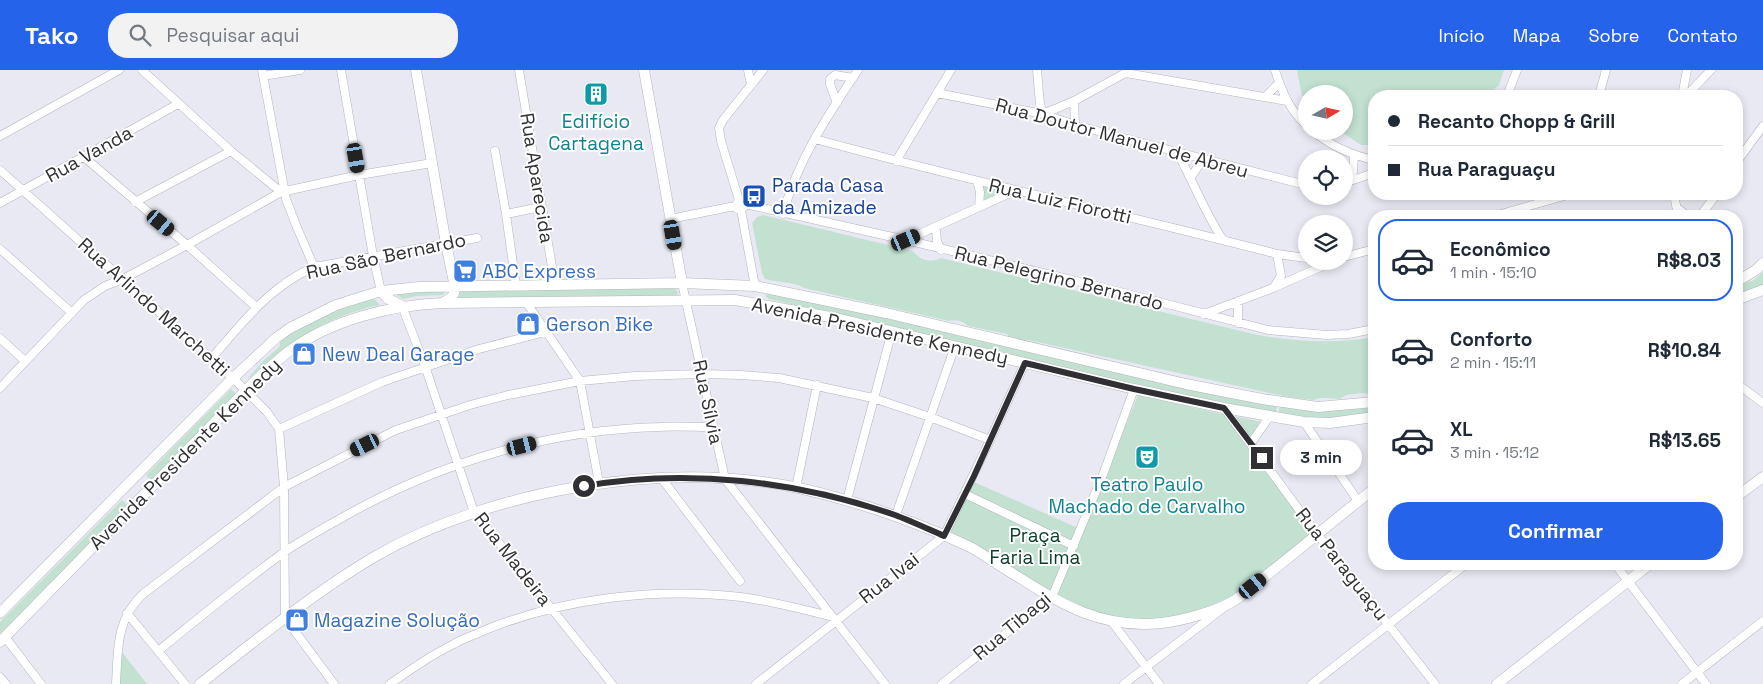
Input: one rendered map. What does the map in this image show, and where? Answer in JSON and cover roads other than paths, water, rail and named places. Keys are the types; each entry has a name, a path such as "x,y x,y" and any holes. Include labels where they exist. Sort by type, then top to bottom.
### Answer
{"main road":[{"path":"416,70 455,287 455,293 452,298 443,303"},
{"name":"Rua Sílvia","path":"644,70 682,284"},
{"path":"1743,278 1763,263"},
{"path":"682,284 699,300"},
{"name":"Avenida Presidente Kennedy","path":"0,613 233,378 276,338 290,328 336,305 381,292 419,287 682,284 756,286 886,313 1186,384 1274,401 1318,407 1368,403"},
{"path":"736,300 750,295 756,286"},
{"path":"756,286 762,297 778,306"},
{"path":"1743,297 1763,290"},
{"path":"381,292 387,298 402,306"},
{"name":"Avenida Presidente Kennedy","path":"2,640 259,377 288,352 305,341 355,319 402,306 443,303 736,300 778,306 892,331 1134,389 1224,408 1304,422 1330,423 1368,418"},
{"path":"1224,408 1224,401 1234,393"},
{"path":"1270,416 1274,408 1274,401"},
{"path":"1743,492 1763,477"},
{"path":"133,505 138,486 134,478"},
{"path":"200,684 285,618 374,558 474,512 521,499 599,484 662,479 725,479 796,488 847,500 896,515 969,546 1052,597 1089,616 1112,622 1141,624 1175,621 1230,603 1368,494"},
{"path":"1497,684 1642,570"}],"street":[{"path":"0,136 119,70"},
{"path":"142,70 231,150 283,191"},
{"path":"300,70 263,73 283,191 314,268"},
{"path":"341,70 381,292"},
{"name":"Rua Aparecida","path":"519,70 555,285"},
{"path":"748,70 751,85"},
{"path":"756,286 740,205 719,128 763,70"},
{"path":"783,214 797,172 858,70"},
{"path":"896,161 951,70"},
{"path":"1037,70 1040,104 1043,114 1074,101 1129,72 1287,101"},
{"path":"1114,70 1115,79"},
{"path":"1158,70 1161,79"},
{"path":"1275,70 1287,101 1298,116"},
{"path":"1509,90 1517,70"},
{"path":"1601,90 1606,70"},
{"path":"1685,90 1687,70"},
{"path":"1690,90 1709,70"},
{"path":"837,103 830,84 830,78 835,75 853,78"},
{"path":"1265,97 1279,84"},
{"name":"Rua Doutor Manuel de Abreu","path":"937,93 1043,114 1075,125 1298,183"},
{"path":"1074,101 1075,125"},
{"name":"Rua Vanda","path":"0,203 178,104"},
{"path":"1743,153 1763,126"},
{"name":"Rua Luiz Fiorotti","path":"815,139 977,182 1017,190 1277,254 1298,257"},
{"path":"1324,140 1354,155 1368,158"},
{"path":"136,202 231,150"},
{"path":"495,151 516,286"},
{"path":"1177,152 1213,225 1223,240"},
{"path":"1353,172 1354,155"},
{"path":"84,157 256,307"},
{"path":"1191,177 1203,159"},
{"path":"0,388 92,294 187,245 283,191 359,175 432,163"},
{"name":"Rua Arlindo Marchetti","path":"0,170 247,390 267,412 279,429"},
{"path":"1353,180 1368,175"},
{"path":"977,182 980,192 980,207"},
{"path":"906,240 1017,190"},
{"path":"1539,204 1541,200"},
{"path":"1516,210 1552,200"},
{"path":"1705,210 1712,200"},
{"name":"Rua Pelegrino Bernardo","path":"670,219 740,205 756,206 783,214 906,240 1284,333 1327,335 1368,330"},
{"path":"506,214 541,207"},
{"path":"936,228 937,241 941,250"},
{"name":"Rua São Bernardo","path":"211,359 256,307 292,278 314,268 477,238"},
{"path":"0,249 72,313"},
{"path":"1353,255 1368,251"},
{"path":"1273,288 1281,276 1277,254"},
{"path":"1204,314 1273,288 1314,270"},
{"name":"Rua Sílvia","path":"682,284 712,428 725,479 885,684"},
{"path":"526,302 580,381 599,484"},
{"path":"1238,302 1238,323"},
{"name":"Rua Madeira","path":"402,306 425,366 474,512 612,684"},
{"path":"847,500 892,331"},
{"path":"334,684 285,618 284,487 279,429 354,394 425,366 502,342 545,332"},
{"path":"0,338 25,361"},
{"path":"896,515 955,346"},
{"name":"Rua Ivai","path":"756,684 832,618 944,536 1025,363"},
{"path":"116,684 118,647 122,626 127,613 143,594 284,487 378,439 441,414 508,395 580,381 635,376 702,374 779,378 873,398 990,440"},
{"path":"796,488 817,385"},
{"path":"1743,388 1763,403"},
{"name":"Rua Tibagi","path":"942,684 1052,597 1105,470 1134,389"},
{"name":"Rua Paraguaçu","path":"1224,408 1318,534 1435,684"},
{"path":"1251,443 1270,416"},
{"path":"1304,422 1358,501"},
{"path":"158,651 284,552 369,503 407,484 459,464 536,442 589,433 659,427 712,428"},
{"path":"662,479 740,581"},
{"path":"965,494 1074,546"},
{"path":"1312,684 1458,570"},
{"path":"1620,570 1706,684"},
{"path":"390,684 415,666 455,643 502,623 552,608 601,599 644,595 698,594 759,600 832,618"},
{"path":"1124,684 1230,603"},
{"path":"127,613 185,684"},
{"path":"1112,622 1160,684"},
{"path":"1682,684 1763,622"},
{"path":"2,640 41,684"},
{"path":"0,677 6,684"}],"place":[{"name":"Edifício Cartagena","path":"596,94"},
{"name":"Parada Casa da Amizade","path":"754,196"},
{"name":"ABC Express","path":"465,271"},
{"name":"Gerson Bike","path":"528,324"},
{"name":"New Deal Garage","path":"304,354"},
{"name":"Teatro Paulo Machado de Carvalho","path":"1147,457"},
{"name":"Magazine Solução","path":"297,620"}],"park label":[{"name":"Praça Faria Lima","path":"1035,546"}]}
